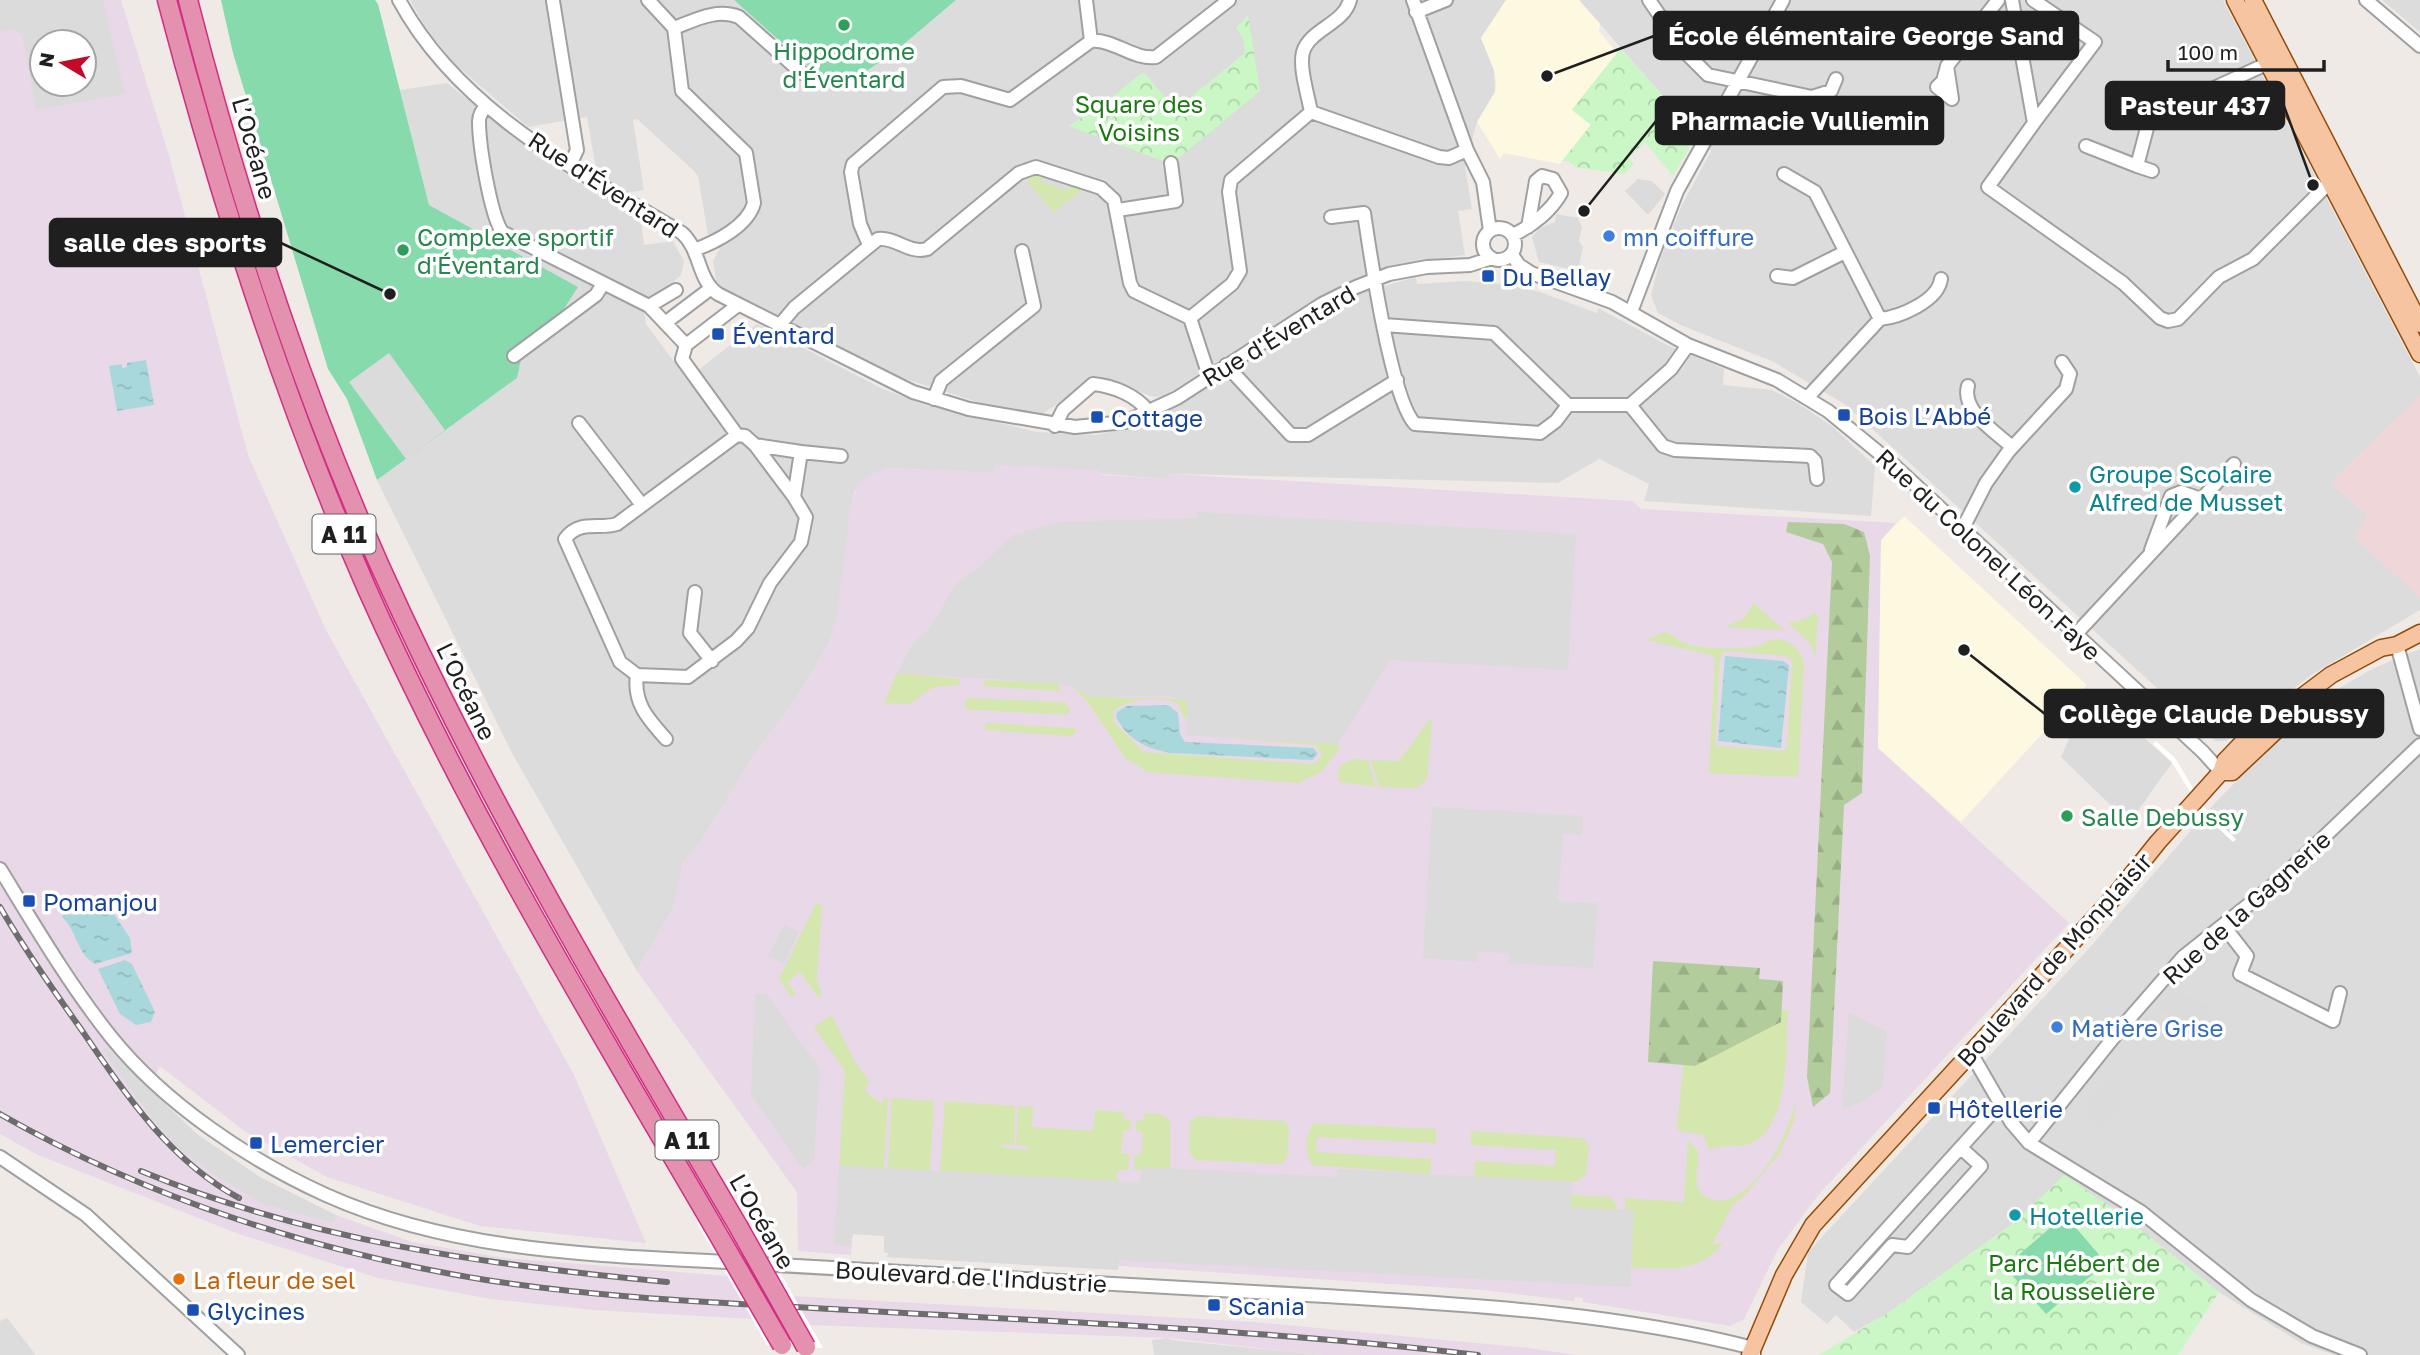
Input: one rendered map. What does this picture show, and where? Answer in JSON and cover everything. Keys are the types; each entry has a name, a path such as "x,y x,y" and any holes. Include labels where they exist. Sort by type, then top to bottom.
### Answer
{"highway":[{"name":"L’Océane","path":"167,0 233,233 288,394 368,590 432,724 601,1034 785,1350"},
{"name":"L’Océane","path":"188,0 262,255 298,363 351,499 400,611 463,740 614,1016 808,1351"}],"main road":[{"path":"2235,0 2274,60 2420,324"},
{"path":"2253,0 2274,60"},
{"path":"2313,133 2330,182 2420,354"},
{"name":"Boulevard de Monplaisir","path":"1748,1352 1794,1255 1813,1225 2113,898 2158,842 2221,772 2232,772 2310,700 2420,633"}],"street":[{"name":"Rue d'Éventard","path":"399,0 432,51 486,106 570,165 691,241 710,289 894,385 969,409 1055,426 1083,427 1125,422 1177,398 1322,304 1373,280 1427,267 1485,258"},
{"path":"553,0 577,148 570,165"},
{"path":"648,0 674,28 682,91 746,153 754,202 749,216 712,243 694,250"},
{"path":"1086,0 1091,41"},
{"path":"869,245 860,224 851,172 858,157 943,88 961,86 1010,100 1091,41 1104,41 1143,56 1156,57 1230,0"},
{"path":"1311,112 1303,53 1307,44 1344,12 1350,0"},
{"path":"1446,0 1415,6 1467,150 1483,182 1490,231 1484,240 1485,258 1501,261 1512,255 1516,243 1513,235 1503,228 1490,231"},
{"path":"1650,0 1697,67 1708,75 1737,83 1817,97 1830,91 1836,79"},
{"path":"1631,312 1677,191 1783,0"},
{"path":"1947,66 1997,0"},
{"path":"2012,0 2034,123"},
{"path":"2034,0 2095,43 1987,187 2123,283 2160,318 2168,321 2178,319 2219,276 2253,260 2330,182"},
{"path":"2371,2 2420,46"},
{"path":"674,28 713,14 731,13 802,72"},
{"path":"2137,166 2152,109 2162,96 2212,89 2274,60"},
{"path":"486,106 479,121 494,219 502,232 649,306 686,345"},
{"path":"1311,112 1439,157 1449,158 1467,150"},
{"path":"1190,318 1232,284 1240,271 1229,192 1231,180 1311,112"},
{"path":"2086,146 2152,171"},
{"path":"1118,210 1176,201 1171,163"},
{"path":"779,326 783,318 869,245 885,238 913,250 927,249 1027,168 1045,168 1101,188 1114,200 1130,282 1135,291 1190,318 1209,376"},
{"path":"1784,174 1815,192 1880,319"},
{"path":"1331,217 1364,213 1373,280 1397,380 1410,420 1420,427 1540,433 1556,421 1568,405"},
{"path":"1513,235 1528,227"},
{"path":"934,399 941,381 1034,306 1022,251"},
{"path":"1777,276 1793,278 1845,252"},
{"name":"Rue du Colonel Léon Faye","path":"1512,255 1531,273 1582,290 1631,312 1688,345 1746,366 1808,397 1885,458 2221,772"},
{"path":"1808,397 1880,319 1891,318 1933,296 1941,279"},
{"path":"514,356 596,295 603,284"},
{"path":"665,323 710,289"},
{"path":"649,306 676,290"},
{"path":"737,435 682,359 686,345 738,305"},
{"path":"1384,325 1494,333 1557,398 1568,405 1630,405 1671,369 1688,345"},
{"path":"1962,530 1986,483 2012,447 2066,389 2070,374 2062,362"},
{"path":"1226,365 1291,435 1299,437 1308,435 1397,380"},
{"path":"1055,426 1063,410 1093,384 1105,385 1132,396 1148,411"},
{"path":"1968,386 1966,397 1970,408 2012,447"},
{"path":"1630,405 1663,446 1675,450 1810,456 1815,461 1817,479"},
{"path":"579,423 642,505"},
{"path":"737,435 745,436 755,445 794,497 806,517 805,531 766,590 748,628 712,661 688,677 637,674 620,662 565,539 569,533 587,524 617,524 737,435"},
{"path":"755,445 841,456"},
{"path":"794,497 801,452"},
{"path":"2076,634 2234,464"},
{"path":"2150,554 2171,496 2181,492 2201,499"},
{"path":"695,593 690,633 712,661"},
{"path":"2397,645 2420,729"},
{"path":"637,674 634,686 636,698 651,723 666,739"},
{"name":"Rue de la Gagnerie","path":"2029,1143 2164,978 2303,858 2420,745"},
{"name":"Boulevard de l'Industrie","path":"0,869 57,962 99,1020 119,1045 165,1090 233,1141 279,1170 342,1201 419,1227 492,1243 602,1254 1251,1291 1597,1318 1748,1352"},
{"path":"2223,925 2247,956 2240,974 2333,1021 2340,993"},
{"path":"1971,1053 2000,1104 2029,1143 2140,1211 2250,1300 2312,1336 2360,1355"},
{"path":"1961,1148 1981,1166 1908,1247 1892,1245 1848,1294 1836,1285 2000,1104"},
{"path":"0,1157 86,1215 239,1355"}],"shaded area":[{"path":"0,0 121,0 170,159 248,455 326,630 574,1075 646,1243 480,1226 327,1177 243,1130 160,1066 140,1103 178,1148 208,1171 262,1204 334,1223 336,1215 412,1242 504,1258 728,1276 753,1319 594,1310 491,1299 378,1278 239,1234 38,1155 0,1134"},
{"path":"0,0 103,0 125,94 36,110 34,98 98,98 98,28 28,28 28,67 22,35 13,29 0,32"},
{"path":"410,0 734,0 837,92 898,49 956,0 1506,0 1481,38 1494,70 1495,92 1477,122 1465,167 1472,209 1458,211 1465,255 1391,266 1339,286 1164,396 1154,397 1096,377 1041,415 990,406 890,374 722,288 716,280 713,261 720,248 708,235 698,176 693,170 637,119 633,120 644,190 626,193 597,175 587,117 528,127 455,64 427,30"},
{"path":"1506,0 1579,0 1600,24 1599,31 1617,53 1572,109 1591,124 1560,164 1504,153 1500,159 1477,122 1495,92 1496,82 1481,38"},
{"path":"1579,0 2223,0 2420,377 2420,396 2330,483 2367,514 2394,571 2420,598 2420,610 2311,675 2226,741 2215,741 1846,405 1774,362 1683,326 1658,313 1651,295 1661,257 1682,205 1711,151"},
{"path":"2382,0 2420,0 2420,32"},
{"path":"447,83 544,160 641,220 644,245 673,241 684,261 681,275 660,294 642,298 646,324 687,379 757,324 883,389 922,404 1037,432 1095,435 1127,428 1168,411 1326,310 1359,293 1416,277 1417,284 1465,281 1503,284 1540,292 1597,313 1598,308 1669,346 1724,369 1723,385 1772,390 1799,404 1833,427 1875,466 1871,516 1644,501 1649,484 1599,459 1558,483 1170,474 1164,479 997,465 994,473 887,468 857,487 854,493 837,617 829,644 799,694 753,757 701,841 683,863 674,907 637,971 513,755 377,480 517,378 522,355 577,287 429,205 400,90"},
{"path":"1638,179 1652,181 1665,194 1648,215 1625,191"},
{"path":"1556,214 1578,218 1582,227 1579,241 1583,247 1578,271 1539,262 1532,237 1540,228 1555,222"},
{"path":"389,353 445,430 406,459 349,382"},
{"path":"2420,396 2420,598 2355,538 2367,514 2330,483"},
{"path":"997,465 1099,470 1103,475 1164,479 1170,474 1633,501 1641,509 1896,523 1881,540 1878,748 2069,923 1819,1194 1778,1249 1744,1319 1730,1326 1583,1302 1583,1298 1575,1297 1574,1301 1483,1290 1119,1266 1118,1270 888,1257 888,1253 884,1252 884,1236 852,1234 851,1255 798,1251 797,1192 637,971 674,907 683,863 701,841 753,757 799,694 829,644 837,617 850,510 857,487 866,477 887,468 994,473"},
{"path":"1198,512 1576,534 1568,670 1390,660 1338,744 1186,735 1188,701 1169,696 1099,697 1088,696 1072,686 1058,683 897,673 913,643 928,631 956,584 976,570 1013,535 1060,522 1197,518"},
{"path":"1904,516 2087,685 1961,822 1878,748 1881,540"},
{"path":"2420,649 2420,1355 2334,1355 2301,1343 2219,1292 2118,1212 2064,1176 2015,1222 1888,1313 1854,1332 1836,1315 1827,1324 1801,1302 1808,1252 2093,944 2211,807 2288,728 2329,694 2374,668"},
{"path":"2113,709 2172,763 2129,823 2061,757 2072,732 2090,733"},
{"path":"1432,807 1583,816 1582,835 1563,834 1558,901 1598,903 1593,968 1509,963 1509,953 1478,952 1477,962 1423,958"},
{"path":"784,924 799,932 784,963 768,956"},
{"path":"2172,990 2209,1006 2203,1028 2158,1009"},
{"path":"755,994 767,995 820,1069 814,1160 803,1169 751,1095"},
{"path":"1849,1013 1887,1032 1883,1086 1864,1101 1842,1109"},
{"path":"106,1047 197,1134 260,1177 336,1215 334,1223 262,1204 208,1171 178,1148 154,1121 103,1051"},
{"path":"2109,1077 2122,1082 2117,1097 2123,1102 2102,1131 2081,1113"},
{"path":"839,1166 1140,1182 1142,1167 1337,1177 1338,1169 1572,1182 1570,1207 1634,1210 1630,1287 1119,1260 1118,1270 887,1257 888,1253 884,1252 884,1236 853,1234 851,1246 834,1244"},
{"path":"792,1296 1254,1322 1529,1348 1576,1355 1323,1355 1168,1338 809,1325"},
{"path":"7,1318 35,1355 0,1355 0,1321"},
{"path":"1168,1338 1323,1355 1154,1355 1152,1340"}],"green space":[{"name":"Complexe sportif d'Éventard","path":"221,0 375,0 429,205 578,287 560,315 522,355 517,378 377,480 347,399 328,369 233,53"},
{"name":"Hippodrome d'Éventard","path":"734,0 956,0 898,49 837,92"},
{"name":"Square des Voisins","path":"1248,15 1260,91 1175,161 1163,161 1069,126 1102,105 1143,72 1176,109 1245,53 1243,38 1236,28"},
{"path":"1621,48 1696,135 1673,176 1645,142 1629,158 1634,164 1624,174 1575,167 1569,161 1562,161 1591,125 1572,110"},
{"path":"1034,173 1043,174 1041,181 1068,191 1071,184 1084,189 1053,212 1024,177"},
{"path":"1788,522 1844,524 1864,532 1870,556 1862,793 1844,805 1830,1093 1813,1107 1807,1077 1832,562 1823,544 1786,532"},
{"path":"1754,603 1784,630 1725,627 1744,618"},
{"path":"1814,613 1818,615 1815,658 1811,644 1788,623 1805,619"},
{"path":"1664,632 1689,645 1707,648 1753,647 1778,639 1794,646 1804,663 1798,777 1709,773 1715,659 1711,655 1646,640","holes":["1723,652 1785,656 1792,660 1787,747 1784,751 1718,746 1715,743 1720,658"]},
{"path":"897,673 960,679 959,685 933,687 910,704 884,703"},
{"path":"986,680 1058,683 1061,691 982,686"},
{"path":"1072,687 1085,693 1114,698 1174,699 1188,701 1187,718 1184,718 1178,704 1163,699 1135,701 1113,712 1114,722 1144,752 1312,764 1322,755 1316,745 1192,735 1338,744 1340,748 1322,771 1299,783 1148,772 1125,758 1087,701"},
{"path":"966,698 1065,702 1071,711 1064,715 965,709"},
{"path":"1430,719 1432,722 1427,779 1416,788 1379,787 1371,760 1399,761"},
{"path":"985,723 1074,728 1077,731 1072,736 985,730"},
{"path":"1354,759 1368,760 1376,787 1339,782 1337,773 1341,765"},
{"path":"816,903 822,904 817,979 822,995 818,997 800,972 787,982 796,994 792,997 779,979"},
{"path":"1653,961 1760,968 1759,979 1783,981 1781,1022 1695,1066 1648,1062"},
{"path":"1781,1010 1788,1010 1784,1083 1773,1120 1764,1134 1747,1145 1709,1150 1703,1135 1677,1130 1683,1065 1695,1066 1781,1022"},
{"path":"832,1015 855,1062 870,1083 864,1090 881,1104 885,1097 888,1098 884,1168 839,1166 845,1071 814,1027"},
{"path":"1797,1096 1794,1121 1779,1154 1748,1192 1732,1206 1712,1245 1723,1243 1714,1253 1693,1265 1669,1268 1631,1267 1634,1210 1625,1209 1625,1198 1684,1202 1688,1140 1698,1151 1696,1182 1702,1193 1719,1201 1734,1196 1748,1187 1771,1160 1788,1126"},
{"path":"892,1098 934,1101 930,1171 888,1168"},
{"path":"945,1101 1015,1106 1014,1145 1002,1144 1001,1147 1028,1150 1028,1146 1016,1145 1018,1106 1033,1107 1032,1127 1093,1131 1095,1110 1124,1112 1123,1119 1131,1120 1130,1130 1123,1131 1121,1153 1129,1154 1128,1170 1118,1170 1117,1181 940,1171"},
{"path":"1144,1113 1162,1114 1170,1122 1170,1169 1134,1170 1135,1155 1141,1155 1143,1132 1136,1131 1136,1120 1144,1121"},
{"path":"1197,1116 1284,1121 1289,1127 1287,1158 1281,1164 1195,1160 1189,1151 1190,1122"},
{"path":"1315,1123 1436,1129 1436,1143 1317,1137 1316,1152 1431,1159 1430,1174 1313,1165 1308,1156 1307,1144 1309,1132"},
{"path":"1471,1131 1583,1138 1589,1146 1586,1174 1576,1182 1474,1176 1475,1161 1555,1166 1556,1150 1471,1145"},
{"name":"Parc Hébert de la Rousselière","path":"2064,1175 2118,1212 2219,1292 2178,1355 1819,1355 1888,1313 2015,1222"},
{"path":"1571,1195 1610,1197 1617,1205 1617,1214 1462,1201 1570,1201"},
{"path":"2065,1215 2106,1263 2046,1314 2005,1267"}],"water":[{"path":"146,360 154,405 117,411 109,366 122,364 122,368 127,367 127,363"},
{"path":"1725,656 1783,661 1789,665 1781,748 1718,741"},
{"path":"1168,705 1178,713 1180,734 1185,742 1313,748 1318,754 1312,760 1172,753 1155,749 1133,738 1116,717 1117,712 1127,706"},
{"path":"107,904 130,938 132,953 95,964 84,954 71,928 62,917 65,912 72,915 87,906"},
{"path":"125,960 132,964 155,1012 151,1022 136,1025 120,1014 98,969"}],"pier":[{"path":"2156,741 2175,758 2208,813 2236,839 2233,842 2205,816 2171,761 2153,744"},
{"path":"697,1223 754,1227 823,1348 767,1345"}],"railway":[{"path":"0,907 61,1001 151,1125 192,1165 239,1198"},
{"path":"0,1114 115,1172 236,1219 360,1255 486,1280 668,1300 1243,1333 1478,1355"},
{"path":"141,1171 204,1195 269,1215 400,1246 466,1258 667,1282"}],"place":[{"name":"Hippodrome d'Éventard","path":"844,25"},
{"name":"École élémentaire George Sand","path":"1547,76"},
{"name":"Pasteur 437","path":"2313,185"},
{"name":"Pharmacie Vulliemin","path":"1584,211"},
{"name":"mn coiffure","path":"1609,236"},
{"name":"Complexe sportif d'Éventard","path":"403,250"},
{"name":"Du Bellay","path":"1488,276"},
{"name":"salle des sports","path":"390,294"},
{"name":"Éventard","path":"718,334"},
{"name":"Bois L’Abbé","path":"1844,415"},
{"name":"Cottage","path":"1097,417"},
{"name":"Groupe Scolaire Alfred de Musset","path":"2075,487"},
{"name":"Collège Claude Debussy","path":"1964,650"},
{"name":"Salle Debussy","path":"2067,816"},
{"name":"Pomanjou","path":"29,901"},
{"name":"Matière Grise","path":"2057,1027"},
{"name":"Hôtellerie","path":"1934,1108"},
{"name":"Lemercier","path":"256,1143"},
{"name":"Hotellerie","path":"2015,1215"},
{"name":"La fleur de sel","path":"179,1279"},
{"name":"Scania","path":"1214,1305"},
{"name":"Glycines","path":"193,1310"}]}
